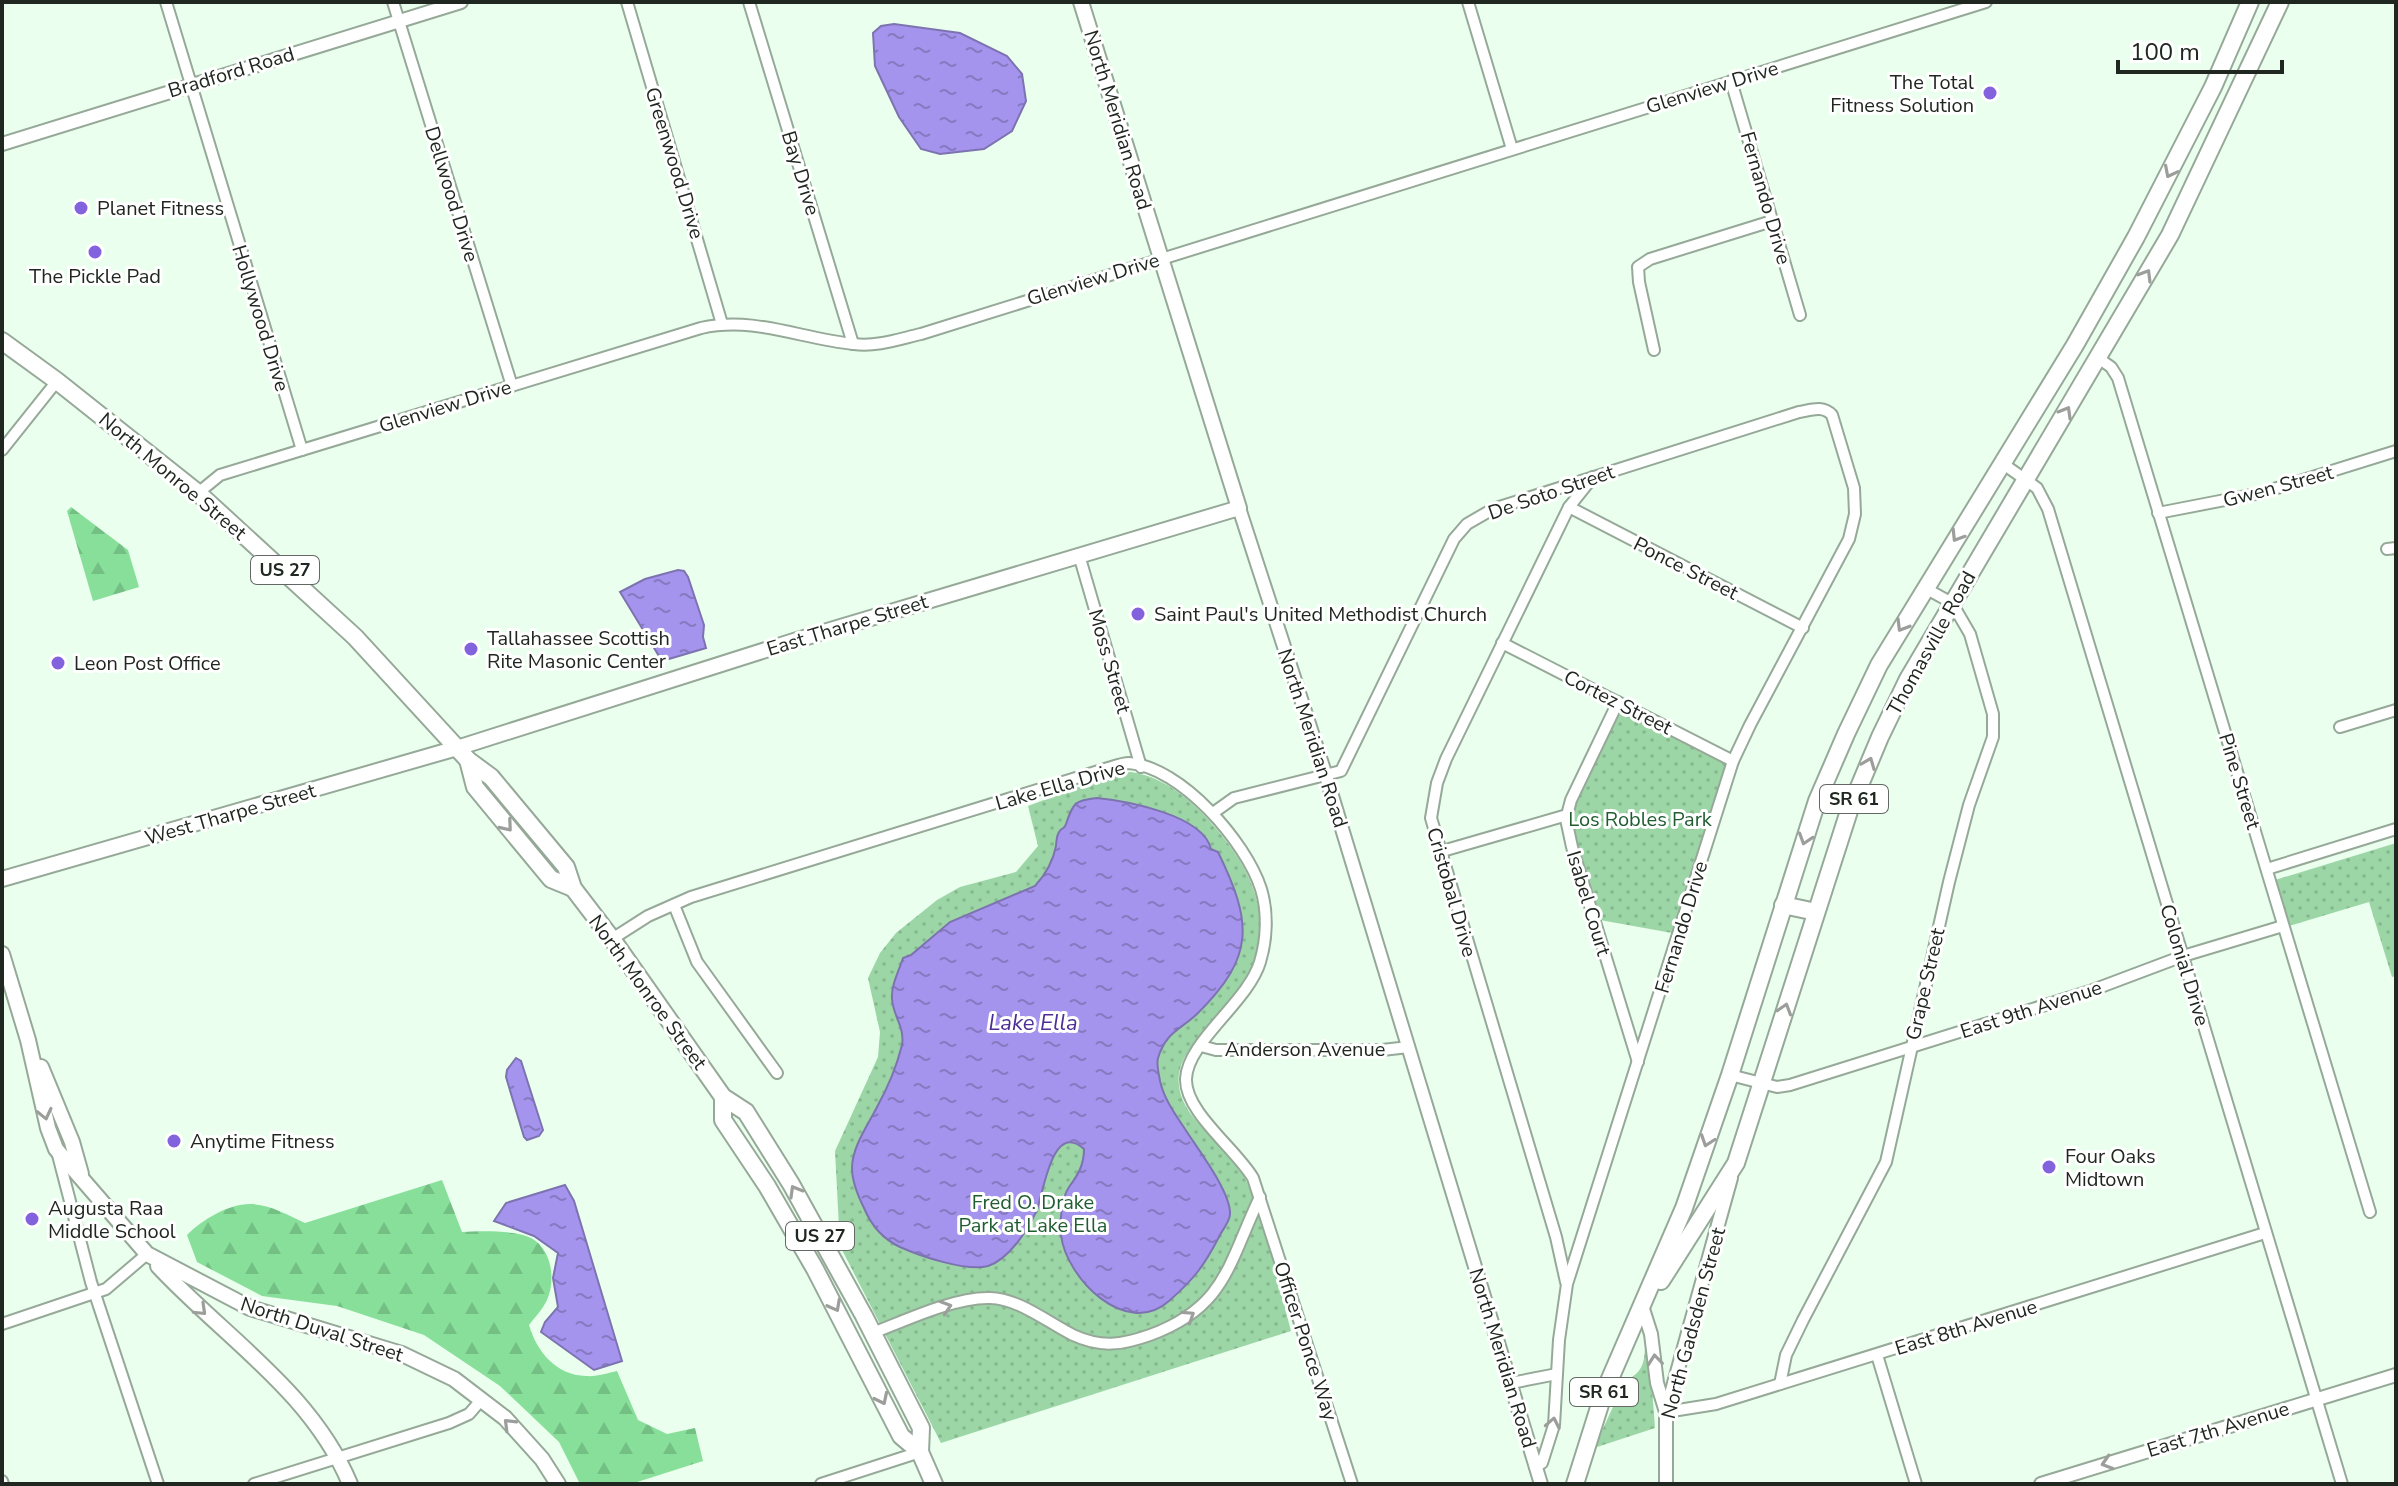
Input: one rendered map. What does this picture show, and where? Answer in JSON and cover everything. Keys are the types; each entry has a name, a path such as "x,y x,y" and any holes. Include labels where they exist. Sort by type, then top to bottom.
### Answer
{"main road":[{"name":"North Meridian Road","path":"1081,2 1239,508"},
{"name":"Thomasville Road","path":"1573,1482 1603,1395 1643,1309 1684,1208 1730,1075 1817,801 1846,734 1879,665 2086,325 2145,221 2213,87 2250,2"},
{"name":"Thomasville Road","path":"1643,1309 1736,1163 1849,811 1908,679 2170,235 2280,2"},
{"path":"2234,39 2257,50"},
{"path":"2145,221 2170,235"},
{"path":"2086,325 2110,336"},
{"name":"North Monroe Street","path":"2,341 198,493 355,637 463,754 475,787 551,879 573,888 723,1097 746,1112 791,1184 921,1428 920,1452 934,1484"},
{"name":"East Tharpe Street","path":"463,754 797,640 1239,508"},
{"name":"West Tharpe Street","path":"2,879 463,754"},
{"path":"1783,905 1816,912"},
{"path":"2,954 56,1149"},
{"path":"28,1040 55,1098 83,1178"},
{"name":"North Monroe Street","path":"723,1097 723,1120 767,1186 852,1339 901,1436 920,1452"},
{"name":"North Duval Street","path":"56,1149 147,1254 250,1308 402,1354 454,1379 505,1418 532,1447 558,1484"},
{"path":"147,1254 198,1308 284,1386 325,1436 350,1484"},
{"path":"852,1339 873,1333"}],"street":[{"name":"Hollywood Drive","path":"166,2 302,450"},
{"name":"Dellwood Drive","path":"393,2 512,386"},
{"name":"Bradford Road","path":"2,144 461,2"},
{"name":"Greenwood Drive","path":"627,2 722,324"},
{"name":"Bay Drive","path":"749,2 853,344"},
{"path":"1468,2 1512,149"},
{"name":"Glenview Drive","path":"198,493 220,475 701,328 722,324 775,327 853,344 884,343 921,334 1986,2"},
{"name":"Fernando Drive","path":"1731,81 1800,315"},
{"path":"1654,350 1638,267 1650,259 1772,221"},
{"name":"Pine Street","path":"2098,358 2111,367 2118,378 2370,1212"},
{"path":"2,450 57,381"},
{"name":"Fernando Drive","path":"1538,1478 1554,1425 1559,1340 1567,1284 1733,761 1840,559 1852,529 1854,488 1838,430 1832,415 1825,409"},
{"name":"De Soto Street","path":"1326,776 1341,771 1454,539 1464,527 1493,509 1799,412 1825,409"},
{"name":"Gwen Street","path":"2158,513 2261,493 2396,451"},
{"name":"Colonial Drive","path":"2002,463 2037,488 2048,509 2342,1484"},
{"name":"Cristobal Drive","path":"1567,1284 1556,1237 1431,818 1437,783 1502,643 1569,507 1594,477"},
{"name":"Ponce Street","path":"1569,507 1803,628"},
{"name":"North Meridian Road","path":"1239,508 1326,776 1538,1478"},
{"name":"Moss Street","path":"1079,555 1141,767"},
{"path":"1925,588 1952,603"},
{"name":"Grape Street","path":"1780,1384 1786,1355 1886,1162 1910,1047 1969,805 1993,737 1993,714 1970,634 1952,603"},
{"name":"Cortez Street","path":"1502,643 1733,761"},
{"path":"1439,852 1567,815 1571,800 1618,702"},
{"path":"2340,727 2396,710"},
{"name":"Lake Ella Drive","path":"612,939 648,916 691,897 1105,769 1127,763 1141,767 1170,779 1213,813 1229,831 1256,874 1262,891 1266,919 1263,948 1254,976 1187,1068 1186,1090 1190,1101 1241,1159 1260,1197"},
{"path":"1213,813 1222,804 1243,795 1326,776"},
{"name":"Isabel Court","path":"1567,815 1572,847 1638,1064"},
{"path":"2267,869 2396,829"},
{"path":"674,905 697,962 777,1073"},
{"name":"East 9th Avenue","path":"1730,1075 1777,1087 1790,1085 2090,991 2183,956 2283,926"},
{"name":"Anderson Avenue","path":"1201,1046 1216,1050 1382,1050 1409,1047"},
{"path":"56,1149 91,1282 158,1484"},
{"name":"North Gadsden Street","path":"1666,1484 1666,1412 1736,1163"},
{"path":"873,1333 963,1301 992,1298 1019,1306 1075,1336 1097,1343 1119,1345 1130,1342 1186,1319 1208,1301 1228,1269 1260,1197"},
{"name":"Officer Ponce Way","path":"1260,1197 1352,1484"},
{"name":"East 8th Avenue","path":"1666,1412 1716,1404 2265,1233"},
{"path":"2,1324 106,1289 147,1254"},
{"path":"1643,1309 1651,1334 1657,1383 1666,1412"},
{"path":"1877,1355 1916,1484"},
{"path":"1511,1383 1557,1374"},
{"name":"East 7th Avenue","path":"2041,1484 2396,1375"},
{"path":"254,1484 451,1422 469,1414 482,1399"},
{"path":"821,1484 920,1452"},
{"path":"1538,1478 1551,1484"}],"green space":[{"path":"71,507 128,550 139,587 93,601 67,511"},
{"name":"Los Robles Park","path":"1626,712 1728,764 1672,933 1600,920 1573,835 1572,810 1610,725"},
{"name":"Lake Ella","path":"1131,772 1169,786 1201,812 1232,849 1252,885 1258,903 1259,941 1245,982 1186,1055 1180,1070 1179,1087 1189,1112 1243,1174 1265,1231 1291,1331 941,1443 840,1246 835,1151 878,1057 880,1032 868,978 880,953 896,933 937,900 960,887 1016,872 1038,846 1028,806 1113,774"},
{"path":"2396,843 2396,976 2392,977 2369,902 2289,926 2275,880"},
{"path":"442,1180 462,1232 516,1234 531,1238 544,1250 550,1266 550,1292 529,1325 537,1344 549,1360 575,1375 594,1376 617,1371 638,1420 667,1434 695,1428 703,1461 631,1484 580,1484 559,1442 500,1386 424,1335 337,1306 262,1296 197,1262 187,1235 216,1214 242,1205 278,1210 305,1223"},
{"path":"1645,1348 1649,1348 1655,1428 1594,1448 1625,1381 1641,1368"}],"water":[{"path":"894,24 960,33 1007,56 1022,74 1026,101 1012,131 984,149 940,154 921,149 899,117 875,66 873,33 881,26"},
{"path":"684,571 688,577 704,625 706,648 662,661 620,592 645,579"},
{"name":"Lake Ella","path":"1097,798 1144,806 1194,827 1205,837 1211,849 1218,852 1242,919 1239,956 1230,974 1197,1014 1169,1037 1161,1049 1157,1064 1167,1100 1219,1182 1229,1205 1230,1217 1204,1263 1186,1285 1152,1311 1135,1313 1117,1308 1086,1285 1065,1252 1061,1235 1063,1204 1084,1155 1084,1149 1073,1143 1064,1144 1056,1152 1028,1227 1003,1257 988,1266 968,1267 931,1259 888,1240 867,1214 852,1173 858,1144 888,1085 902,1045 892,994 903,958 911,955 950,922 1035,886 1051,863 1058,834 1073,808 1083,800"},
{"path":"516,1058 521,1061 543,1130 539,1136 527,1140 506,1077"},
{"path":"565,1185 574,1201 622,1361 594,1370 541,1332 558,1307 553,1278 558,1253 534,1236 494,1221 506,1203"}],"place":[{"name":"The Total Fitness Solution","path":"1990,93"},
{"name":"Planet Fitness","path":"81,208"},
{"name":"The Pickle Pad","path":"95,252"},
{"name":"Saint Paul's United Methodist Church","path":"1138,614"},
{"name":"Tallahassee Scottish Rite Masonic Center","path":"471,649"},
{"name":"Leon Post Office","path":"58,663"},
{"name":"Anytime Fitness","path":"174,1141"},
{"name":"Four Oaks Midtown","path":"2049,1167"},
{"name":"Augusta Raa Middle School","path":"32,1219"}],"park label":[{"name":"Fred O. Drake Park at Lake Ella","path":"1033,1214"}]}
